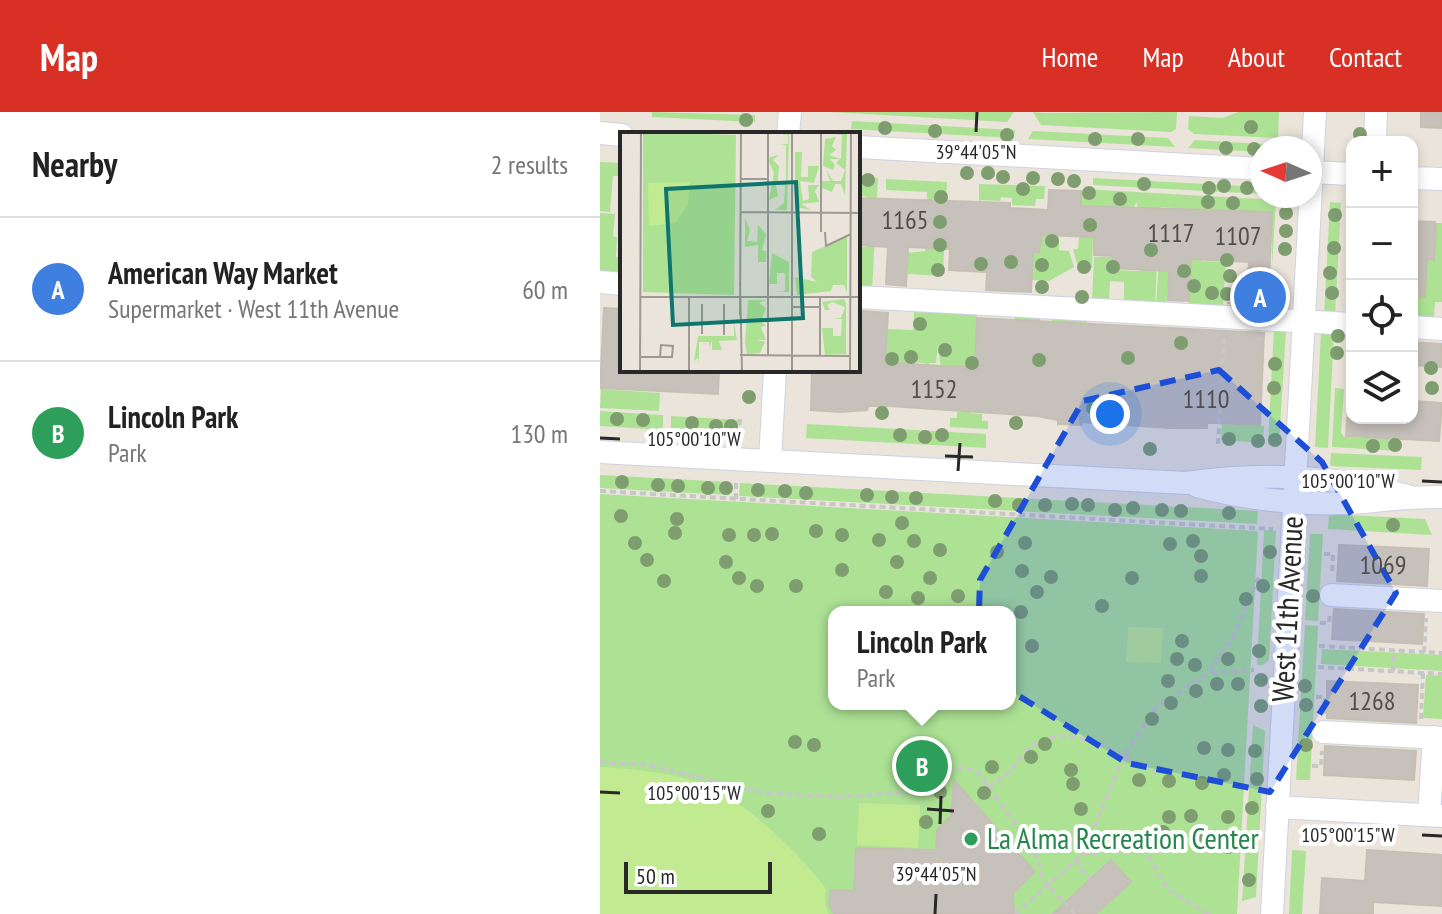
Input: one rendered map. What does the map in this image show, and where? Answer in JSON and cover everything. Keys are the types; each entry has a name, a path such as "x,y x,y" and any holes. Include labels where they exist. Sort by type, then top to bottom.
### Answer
{"street":[{"path":"788,132 790,112"},
{"name":"West 11th Avenue","path":"1313,136 1315,112"},
{"path":"1375,136 1376,112"},
{"path":"600,133 620,135"},
{"path":"860,147 1250,168"},
{"path":"1322,173 1346,174"},
{"path":"1418,178 1442,179"},
{"name":"West 11th Avenue","path":"1272,914 1309,208"},
{"path":"600,282 620,284"},
{"path":"860,297 1346,324"},
{"path":"1418,327 1442,329"},
{"path":"770,461 775,372"},
{"path":"600,452 1186,483 1242,475 1295,489 1351,480 1408,496 1442,497"},
{"path":"1331,595 1438,598"},
{"path":"1277,807 1435,815 1432,737 1323,732"}],"path":[{"path":"1218,444 1225,317"},
{"path":"739,435 740,417"},
{"path":"736,479 736,499"},
{"path":"600,491 1263,528"},
{"path":"1324,554 1333,554"},
{"path":"1015,914 1083,854 1123,758 1156,707 1208,673 1240,624 1260,574"},
{"path":"1424,652 1438,598"},
{"path":"1320,623 1329,623"},
{"path":"1319,646 1442,653"},
{"path":"1393,671 1394,650"},
{"path":"1318,667 1442,674"},
{"path":"1208,673 1254,670"},
{"path":"1423,673 1432,737"},
{"path":"1316,697 1325,697"},
{"path":"988,786 1015,769 1034,745 1048,739 1082,738 1156,772"},
{"path":"600,762 648,765 763,793 788,795 861,796 927,791 941,773 951,768 977,771 1030,844 1046,885 1075,914"},
{"path":"1312,766 1321,766"},
{"path":"1030,844 1088,840"},
{"path":"1083,854 1143,848 1169,890 1209,914"},
{"path":"1075,861 1090,879"}],"highlighted area":[{"path":"1219,370 1322,462 1396,593 1270,792 1127,763 977,670 980,580 1083,401"}],"green space":[{"path":"652,112 755,115 755,122 652,117"},
{"path":"830,112 1014,112 1007,122"},
{"path":"1033,112 1177,112 1176,129 1171,132 1041,125"},
{"path":"1238,112 1279,112 1278,136 1194,134 1188,129 1189,116 1223,118"},
{"path":"852,121 1015,130 1014,138 851,129"},
{"path":"1033,131 1168,138 1175,147 1028,139"},
{"path":"1195,140 1250,143 1250,151 1188,148"},
{"path":"600,162 620,163 620,176 613,176 610,212 600,211"},
{"path":"860,176 878,178 872,292 860,291 860,247 867,247 872,199 860,195"},
{"path":"1093,178 1250,186 1250,193 1093,185"},
{"path":"886,179 947,182 943,276 908,274 906,253 925,251 927,192 886,190"},
{"path":"979,184 1045,186 1044,199 1036,199 1035,206 1012,205 1012,198 1001,197 1000,201 981,200 979,205"},
{"path":"1083,189 1250,199 1250,208 1276,208 1272,267 1272,212 1251,211 1250,216 1241,211 1228,210 1228,215 1185,209 1184,213 1175,213 1175,208 1161,207 1160,218 1138,209 1137,202 1133,208 1094,207 1092,268 1078,267 1073,249 1078,249"},
{"path":"1330,202 1341,203 1335,317 1324,316"},
{"path":"600,213 615,214 613,236 617,237 616,257 620,257 620,275 600,274"},
{"path":"1159,219 1155,306 1124,304 1124,282 1110,281 1109,300 1092,299 1094,257 1115,257 1114,270 1140,271 1142,242"},
{"path":"1435,223 1442,223 1442,302 1435,302 1434,320 1418,319 1418,270 1427,270 1428,260 1435,260"},
{"path":"1043,236 1059,237 1059,250 1069,251 1074,267 1049,281 1030,280 1031,253 1039,253"},
{"path":"1199,254 1202,254 1202,261 1226,262 1223,307 1189,306 1190,286 1168,285 1166,305 1156,304 1159,260 1198,260"},
{"path":"914,312 977,313 976,342 1013,344 1015,315 1040,316 1040,321 1052,322 1053,317 1087,318 1087,327 1063,322 972,382 970,413 982,414 982,421 988,421 988,429 950,427 950,418 957,418 957,412 965,412 967,382 961,367 947,366 947,372 941,371 938,344 936,363 929,363 929,370 925,370 925,363 912,362 910,378 900,377 901,362 860,356 860,339 887,338 887,329 913,330"},
{"path":"1274,329 1286,330 1279,444 1268,444"},
{"path":"1321,332 1334,333 1328,448 1315,447"},
{"path":"1335,388 1344,389 1341,433 1345,437 1362,438 1375,424 1380,424 1379,438 1400,439 1400,451 1332,447"},
{"path":"601,389 660,393 659,411 600,408"},
{"path":"600,411 663,415 663,430 600,426"},
{"path":"671,416 738,420 737,434 671,430"},
{"path":"807,424 986,434 986,448 806,438"},
{"path":"1222,424 1264,426 1263,443 1221,440"},
{"path":"1331,453 1422,457 1421,470 1330,466"},
{"path":"600,475 730,482 730,495 600,488"},
{"path":"740,483 1258,511 1257,524 739,496"},
{"path":"600,494 1258,531 1237,914 600,914"},
{"path":"1329,514 1425,519 1432,535 1328,529"},
{"path":"1264,530 1276,531 1269,660 1257,665"},
{"path":"1310,534 1323,534 1318,621 1305,620"},
{"path":"1305,625 1318,626 1310,780 1296,780"},
{"path":"1128,627 1163,628 1161,663 1126,662"},
{"path":"1322,649 1442,655 1442,671 1321,664"},
{"path":"1426,675 1442,676 1442,719 1423,718"},
{"path":"1253,725 1265,731 1256,897 1242,901"},
{"path":"600,767 670,775 697,782 740,804 789,847 826,889 825,904 829,914 600,914"},
{"path":"859,803 920,805 918,848 857,845"},
{"path":"1292,850 1306,851 1302,914 1289,914"}],"building":[{"path":"1421,112 1442,112 1442,128 1421,127"},
{"path":"1049,190 1081,191 1081,206 1272,212 1268,305 1227,303 1246,302 1249,262 1191,259 1189,301 1168,300 1169,271 1112,268 1113,256 1094,255 1094,237 1042,235 1039,252 1033,252 1031,292 986,290 987,272 949,270 950,249 908,247 906,286 886,284 888,247 860,245 860,198 1010,203 1010,208 1048,210"},
{"path":"1418,221 1435,222 1436,227 1434,260 1427,259 1425,297 1418,296"},
{"path":"604,308 620,309 620,372 719,372 718,394 600,388"},
{"path":"862,311 888,313 885,362 941,366 975,367 977,318 1264,333 1260,425 1207,423 1207,428 1170,428 1081,422 1081,425 1058,424 1058,420 1037,416 889,406 868,406 867,410 840,412 811,410 812,372 860,372"},
{"path":"1418,342 1442,344 1442,367 1418,365"},
{"path":"1418,401 1442,403 1439,441 1346,436 1347,424 1418,424"},
{"path":"1339,545 1429,549 1427,586 1337,581"},
{"path":"1334,609 1424,614 1422,644 1332,639"},
{"path":"1327,681 1418,685 1416,723 1327,718"},
{"path":"1325,746 1416,751 1414,780 1324,775"},
{"name":"La Alma Recreation Center","path":"954,780 1035,872 1013,893 1014,914 834,914 829,904 831,890 854,891 856,848 936,850 937,830 951,816"},
{"path":"1367,850 1442,855 1442,906 1373,902 1373,914 1320,914 1322,878 1365,881"},
{"path":"1111,860 1131,882 1096,914 1053,914"}],"place":[{"name":"American Way Market","path":"1260,297"},
{"name":"Lincoln Park","path":"922,766"},
{"name":"La Alma Recreation Center","path":"971,839"}]}
